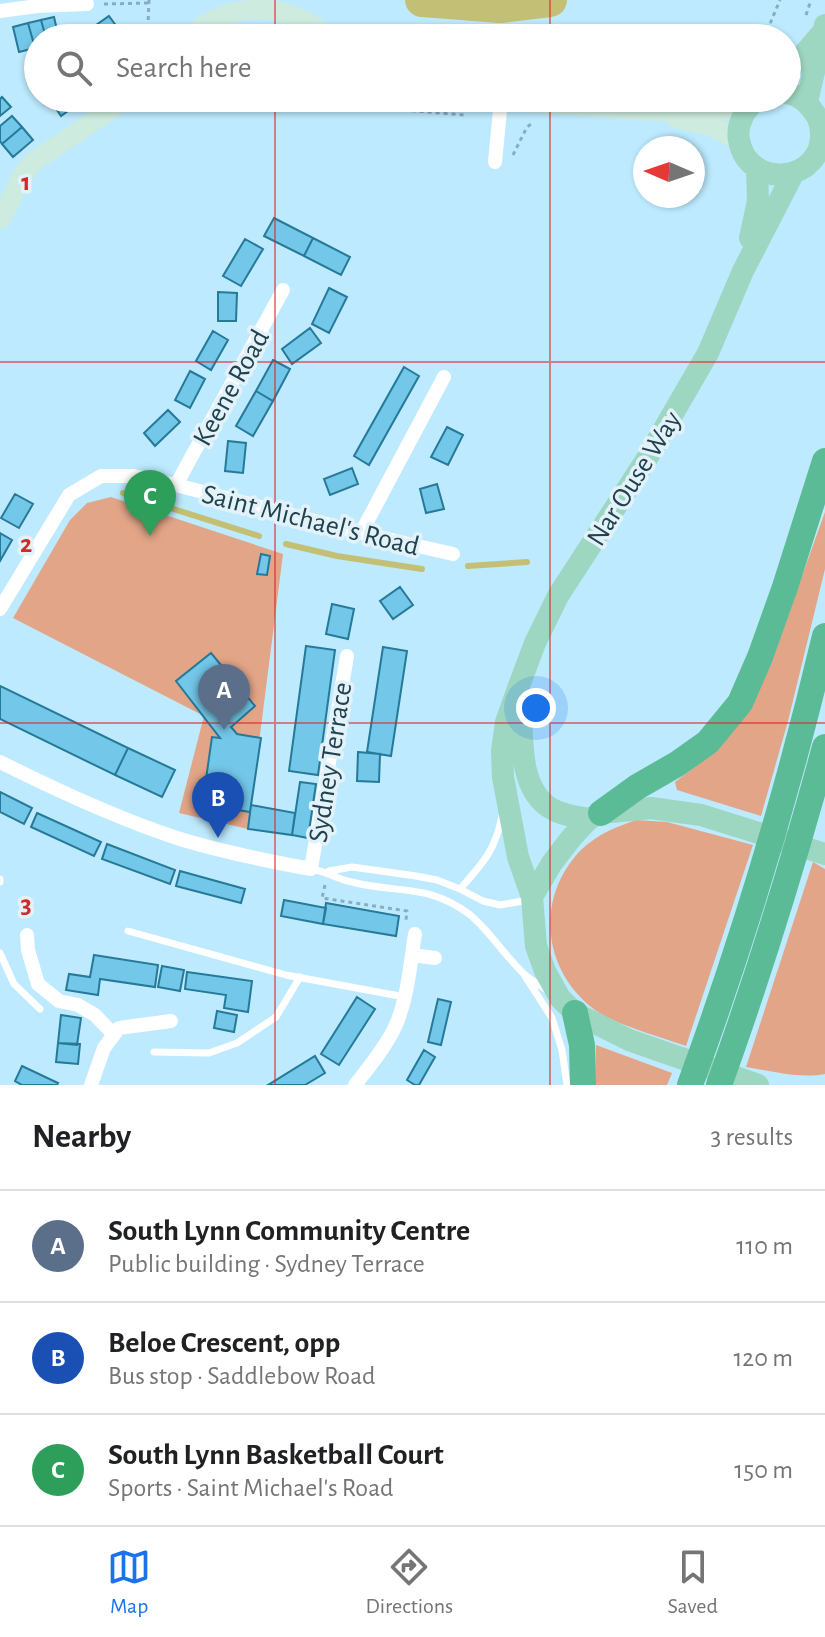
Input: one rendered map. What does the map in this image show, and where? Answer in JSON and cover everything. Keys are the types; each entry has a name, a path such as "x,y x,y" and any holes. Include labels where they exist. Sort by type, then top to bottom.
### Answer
{"highway":[{"path":"595,816 708,742 740,703 785,587 825,461"},
{"path":"690,1085 768,853 825,636"},
{"path":"719,1085 794,862 825,747"},
{"path":"568,1006 582,1045 583,1085"}],"main road":[{"path":"801,52 818,25"},
{"path":"801,84 818,25"},
{"name":"Nar Ouse Way","path":"568,1006 545,971 536,946 532,898 518,857 506,794 502,751 506,722 535,643 558,596 646,460 708,353 743,271 793,174 810,163 821,143 820,120 801,102"},
{"path":"748,112 740,125 739,141 747,159 757,168 774,175 793,174"},
{"name":"Nar Ouse Way","path":"743,271 758,201 757,168"},
{"name":"Nar Ouse Way","path":"520,683 524,765 530,785 539,800 553,810 595,816"},
{"path":"532,898 552,863 572,837 595,816 651,808 701,815 825,854"},
{"path":"568,1006 629,1040 758,1085"}],"street":[{"path":"203,24 214,14 238,3 261,0 297,9 316,24"},
{"path":"0,11 87,4"},
{"path":"0,219 23,172 33,162 107,112"},
{"path":"495,162 500,112"},
{"path":"653,112 714,127 739,141"},
{"name":"Keene Road","path":"176,485 283,290"},
{"path":"361,533 444,377"},
{"name":"Saint Michael's Road","path":"0,609 69,495 101,476 134,476 176,485 453,554"},
{"name":"Sydney Terrace","path":"311,869 347,656"},
{"path":"0,762 112,814 180,839 311,869"},
{"path":"355,1085 395,1027 405,997 415,934"},
{"path":"27,935 38,984 59,1001 78,1005 95,1015 114,1035"},
{"path":"412,955 435,958"},
{"path":"91,1085 104,1048 119,1028 171,1021"}],"lane":[{"path":"460,889 486,859 497,838 506,794"},
{"path":"311,869 327,871 352,867 416,876 437,880 483,901 500,905 532,898"},
{"path":"327,871 350,882 432,894 452,902 482,926 524,975 552,1018 562,1050 567,1085"},
{"path":"128,931 300,977 405,997"},
{"path":"0,953 14,984 40,1009"},
{"path":"524,975 568,1006"},
{"path":"154,1052 209,1053 237,1043 276,1017 300,977"}],"path":[{"path":"770,24 780,0"},
{"path":"811,0 818,25"},
{"path":"87,4 149,2 148,24"},
{"path":"495,162 511,165 513,154 527,127 536,121"},
{"path":"327,871 322,898 407,911 404,933 415,934"}],"shaded area":[{"path":"111,497 283,554 248,829 179,813 204,716 13,618 70,520 87,503"},
{"path":"825,512 825,569 761,816 677,790 675,782 713,753 775,651"},
{"path":"636,820 667,822 753,845 686,1046 626,1026 595,1010 577,994 555,954 551,910 567,868 594,839"},
{"path":"813,862 825,869 825,1074 795,1075 746,1067"},
{"path":"596,1045 672,1073 667,1085 595,1085"}],"building":[{"path":"109,16 115,24 98,24"},
{"path":"54,17 56,24 42,24 41,20"},
{"path":"24,24 24,51 19,52 13,27"},
{"path":"2,97 11,107 0,116 0,99"},
{"path":"12,116 22,127 2,144 0,126"},
{"path":"22,127 33,140 13,157 2,144"},
{"path":"274,218 313,238 304,256 264,236"},
{"path":"313,238 350,257 341,275 304,256"},
{"path":"245,239 263,249 241,286 223,276"},
{"path":"329,288 347,297 329,333 312,324"},
{"path":"218,292 237,293 236,321 218,321"},
{"path":"310,328 321,343 292,364 282,349"},
{"path":"213,331 228,340 211,370 196,361"},
{"path":"273,360 290,369 273,401 256,391"},
{"path":"404,367 419,376 369,465 354,456"},
{"path":"190,371 205,379 190,408 175,400"},
{"path":"256,391 273,401 253,436 236,426"},
{"path":"168,410 180,422 155,446 144,433"},
{"path":"447,427 463,435 448,465 431,457"},
{"path":"228,441 246,443 243,473 225,471"},
{"path":"352,468 358,484 330,495 324,479"},
{"path":"437,484 444,509 426,513 420,489"},
{"path":"15,494 33,504 19,528 1,518"},
{"path":"0,533 12,540 0,561"},
{"path":"261,554 270,556 267,575 257,574"},
{"path":"400,587 413,605 393,619 380,601"},
{"path":"332,604 354,609 348,639 326,634"},
{"path":"306,646 335,650 318,775 289,771"},
{"path":"383,647 407,651 391,756 367,752"},
{"path":"211,653 255,706 231,727 237,734 261,738 250,812 226,808 230,783 206,779 212,737 220,738 176,681"},
{"path":"0,686 128,748 115,775 0,719"},
{"path":"128,748 175,770 162,797 115,775"},
{"path":"358,752 380,754 379,782 357,781"},
{"path":"300,782 316,784 308,838 292,835"},
{"path":"0,792 32,808 24,824 0,812"},
{"path":"251,805 295,813 292,835 248,829"},
{"path":"37,813 101,842 94,856 31,827"},
{"path":"107,844 175,870 170,884 102,859"},
{"path":"180,871 245,889 241,903 176,886"},
{"path":"284,900 326,908 323,924 281,916"},
{"path":"326,903 399,916 396,936 323,924"},
{"path":"94,955 158,965 155,987 100,979 98,995 66,990 69,974 90,977"},
{"path":"162,966 184,970 180,991 158,987"},
{"path":"187,972 252,981 248,1012 224,1008 226,995 185,989"},
{"path":"357,997 375,1009 339,1065 321,1054"},
{"path":"438,999 451,1002 441,1045 428,1042"},
{"path":"217,1011 237,1015 234,1032 214,1028"},
{"path":"61,1015 81,1018 77,1045 58,1043"},
{"path":"58,1043 80,1044 78,1064 56,1062"},
{"path":"424,1050 435,1057 419,1085 415,1085 407,1080"},
{"path":"315,1056 325,1073 305,1085 268,1085"},
{"path":"22,1066 57,1085 22,1085 15,1081"}],"waterway":[{"path":"422,0 500,6 550,0"},
{"path":"123,493 259,536"},
{"path":"286,544 337,556 422,569"},
{"path":"468,566 527,562"}],"place":[{"name":"South Lynn Basketball Court","path":"150,536"},
{"name":"South Lynn Community Centre","path":"224,730"},
{"name":"Beloe Crescent, opp","path":"218,838"}]}
